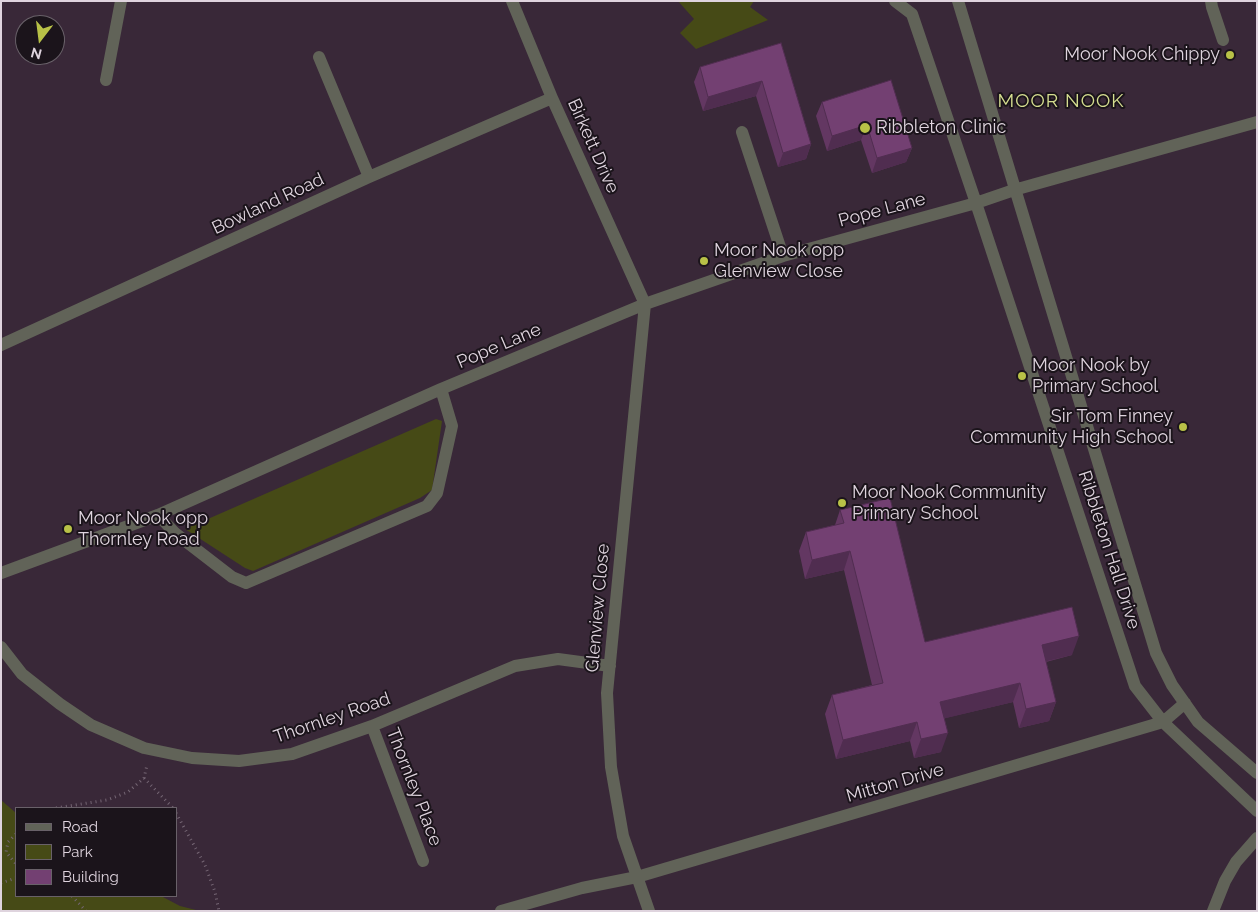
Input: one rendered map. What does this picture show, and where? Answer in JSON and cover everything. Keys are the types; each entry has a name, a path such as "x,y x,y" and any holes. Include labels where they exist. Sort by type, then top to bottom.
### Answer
{"street":[{"path":"106,80 122,1"},
{"name":"Birkett Drive","path":"512,1 552,98 645,304"},
{"name":"Ribbleton Hall Drive","path":"895,1 912,14 1136,686 1163,722 1257,811"},
{"name":"Ribbleton Hall Drive","path":"958,1 1156,653 1172,685 1198,722 1257,773"},
{"path":"1211,1 1223,40"},
{"path":"319,58 369,177"},
{"name":"Bowland Road","path":"1,345 369,177 552,98"},
{"name":"Pope Lane","path":"1,573 158,515 441,389 645,304 783,256 976,203 1014,190 1257,122"},
{"path":"742,132 783,256"},
{"name":"Glenview Close","path":"645,304 608,693 611,766 623,836 649,911"},
{"path":"158,515 175,534 232,577 246,583 428,506 437,493 452,426 441,389"},
{"name":"Thornley Road","path":"1,647 22,674 60,704 91,725 151,750 192,758 239,761 292,754 372,726 515,666 558,659 610,666"},
{"path":"1163,722 1184,703"},
{"name":"Mitton Drive","path":"502,911 582,888 638,877 1163,722"},
{"name":"Thornley Place","path":"372,726 424,861"},
{"path":"1213,911 1224,881 1236,862 1257,838"}],"path":[{"path":"62,807 106,800 128,792 144,778 151,750"},
{"path":"144,778 172,807"},
{"path":"178,817 205,865 215,892 219,911"},
{"path":"15,835 8,842 6,852 15,863"},
{"path":"1,883 15,878"},
{"path":"73,897 86,911"}],"green space":[{"path":"678,1 754,1 750,7 768,20 696,49 680,33 694,19"},
{"path":"436,419 442,421 432,490 420,498 253,571 245,568 185,529"},
{"path":"1,800 15,812 15,897 163,897 180,906 200,911 1,911"}],"building":[{"path":"781,43 811,144 783,153 762,81 708,97 700,67"},
{"path":"891,80 912,148 877,158 867,125 832,136 822,102"},
{"path":"890,498 925,642 1072,607 1079,636 1042,645 1056,702 1026,709 1020,683 940,702 948,733 921,739 917,722 843,740 832,695 883,683 850,551 812,560 806,532 844,523 840,510"}],"place":[{"name":"Moor Nook Chippy","path":"1230,55"},
{"name":"Ribbleton Clinic","path":"865,128"},
{"name":"Moor Nook opp Glenview Close","path":"704,261"},
{"name":"Moor Nook by Primary School","path":"1022,376"},
{"name":"Sir Tom Finney Community High School","path":"1183,427"},
{"name":"Moor Nook Community Primary School","path":"842,503"},
{"name":"Moor Nook opp Thornley Road","path":"68,529"}],"district":[{"name":"MOOR NOOK","path":"1061,101"}]}
